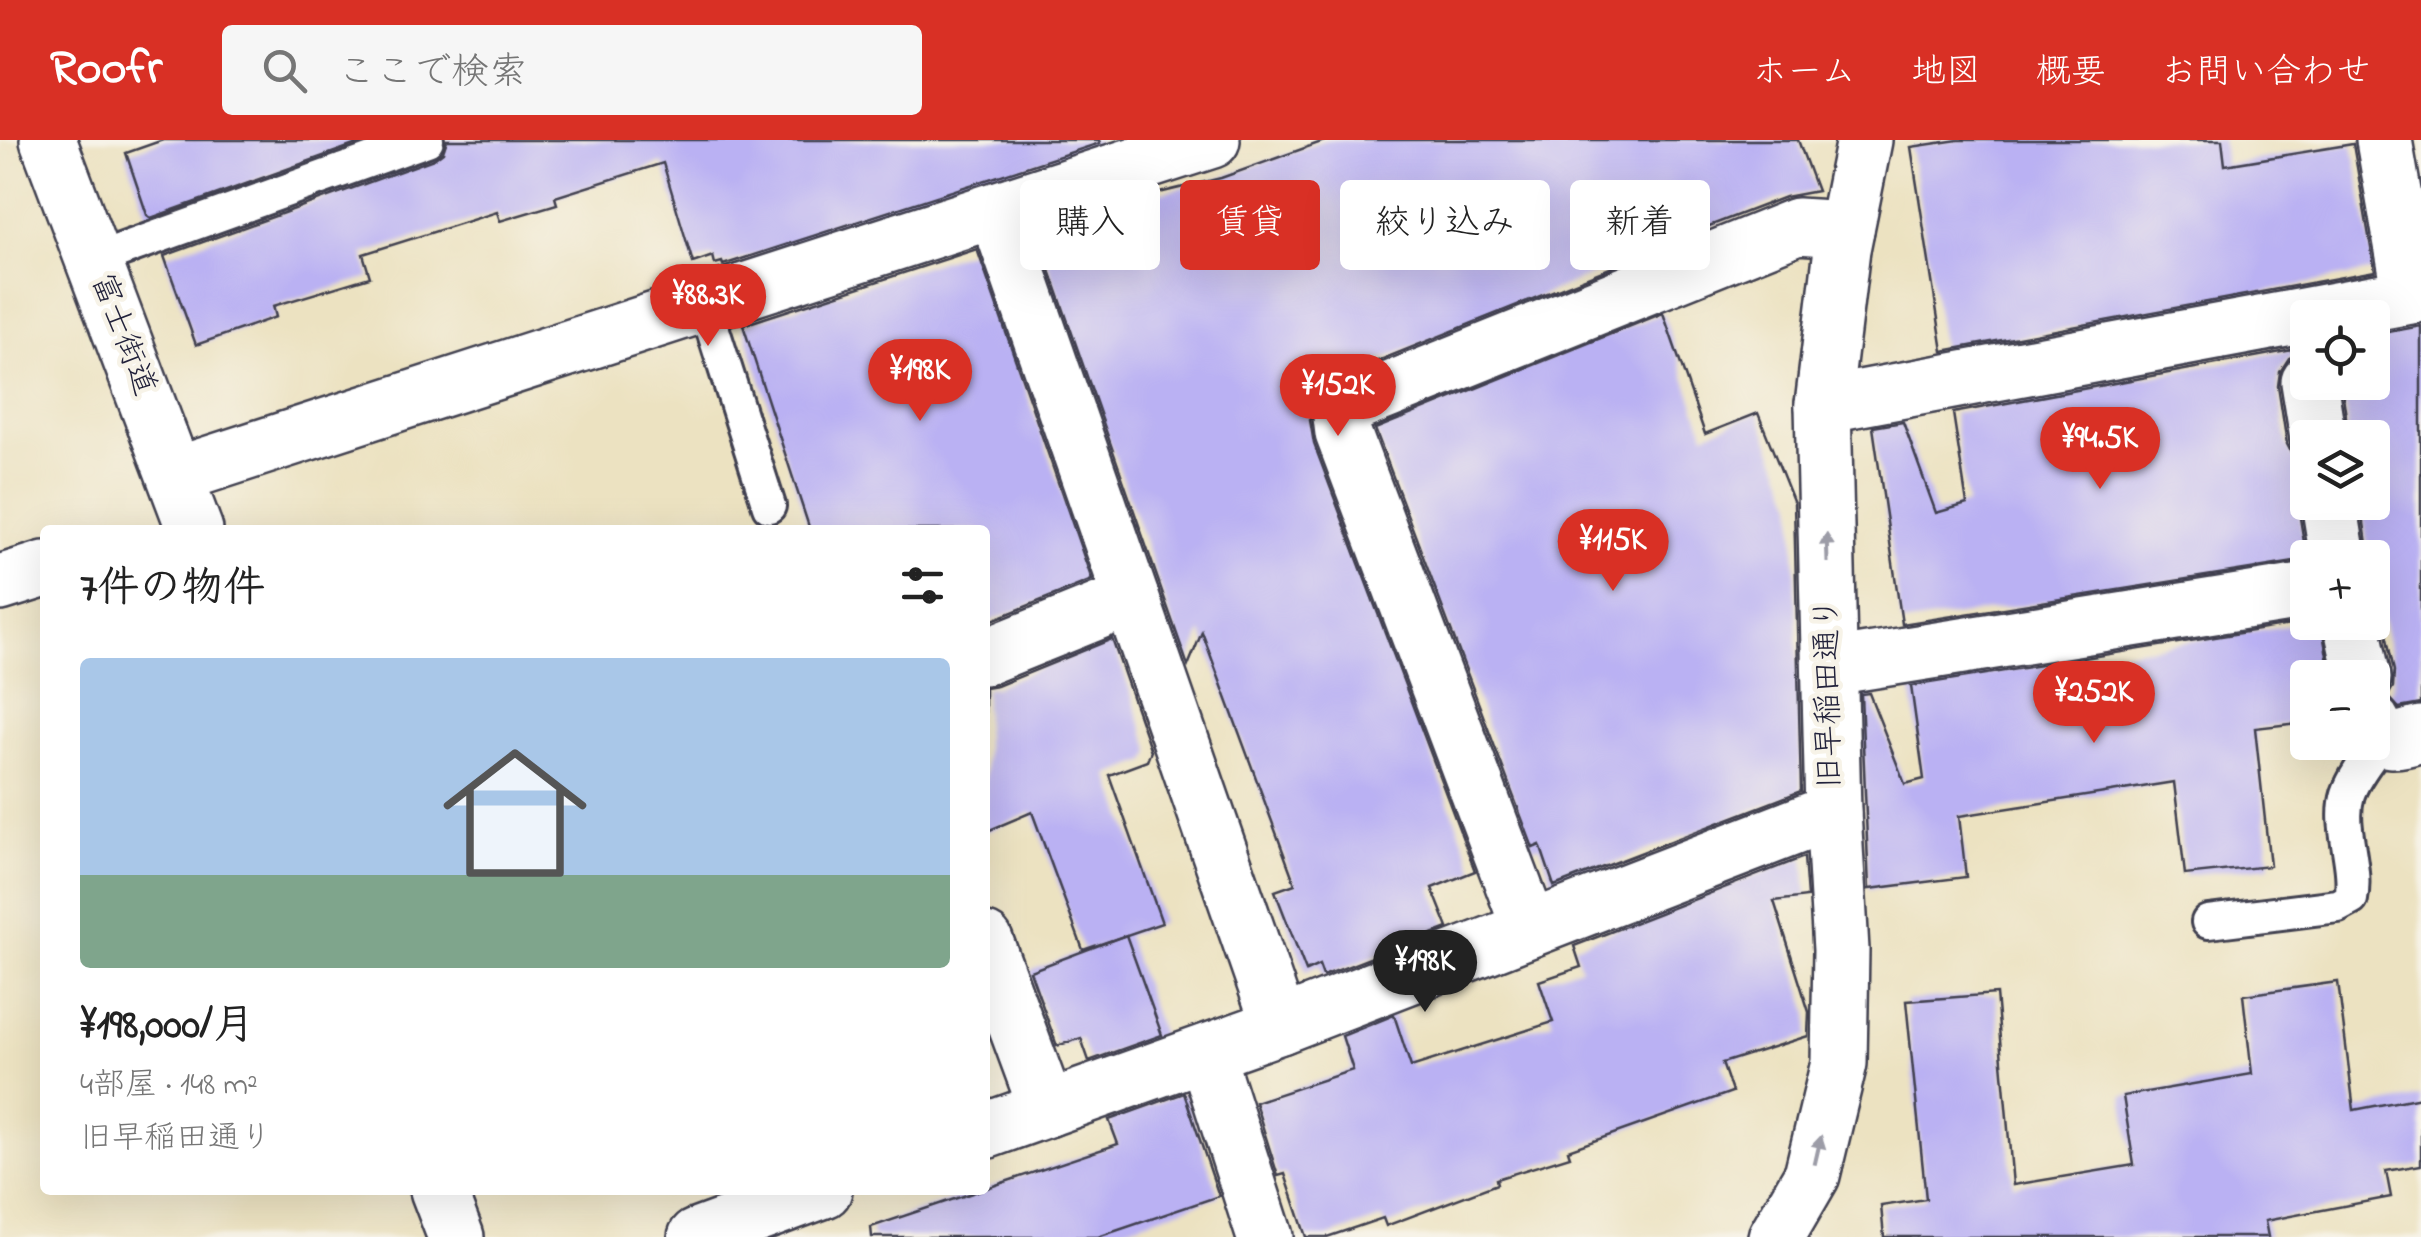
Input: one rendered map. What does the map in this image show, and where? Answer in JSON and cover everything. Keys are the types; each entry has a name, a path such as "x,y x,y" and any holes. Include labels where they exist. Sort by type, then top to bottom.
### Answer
{"street":[{"name":"富士街道","path":"48,140 182,514"},
{"path":"182,514 705,305 1212,140"},
{"name":"旧早稲田通り","path":"1776,1237 1812,1175 1839,1063 1841,950 1832,812 1823,405 1846,229 1864,140"},
{"path":"2384,140 2416,295 2388,300"},
{"path":"997,212 1280,1026"},
{"path":"1530,929 1342,433 1340,417 1352,405 1797,226 1846,229"},
{"path":"1823,405 2290,317"},
{"path":"0,584 40,571"},
{"path":"1831,667 2290,593"},
{"path":"990,655 1131,598"},
{"path":"990,1129 1280,1026 1832,812"},
{"path":"990,955 1046,1108"},
{"path":"1206,1053 1265,1237"},
{"path":"440,1195 456,1237"},
{"path":"696,1237 754,1227 815,1195"}],"lane":[{"path":"93,260 427,140"},
{"path":"705,305 769,506"},
{"path":"2208,922 2338,906 2351,899 2355,881 2345,809 2356,777 2392,732"}],"building":[{"path":"163,140 368,140 151,218 126,153"},
{"path":"447,140 1100,143 723,265 715,264 713,256 693,263 663,163 555,197 557,204 500,221 497,212 363,254 370,277 273,306 276,317 196,345 164,256 434,159 443,152"},
{"path":"1327,140 1798,140 1817,191 1785,197 1710,226 1710,180 1570,180 1570,270 1605,270 1340,376 1317,397 1310,420 1314,444 1475,871 1432,888 1448,928 1323,976 1319,965 1306,971 1275,891 1295,884 1202,632 1188,666 1050,270 1160,270 1160,193 1180,188 1180,270 1320,270 1320,180 1213,180"},
{"path":"1958,140 2222,140 2225,165 2353,144 2375,271 1943,351 1911,147"},
{"path":"977,249 1092,580 990,621 990,525 808,525 743,325"},
{"path":"1663,313 1705,434 1758,413 1794,503 1801,791 1554,886 1540,845 1533,848 1375,429"},
{"path":"2421,326 2421,704 2399,708 2390,698 2394,671 2387,640 2390,540 2366,540 2364,520 2390,520 2390,420 2346,420 2344,400 2390,400 2390,332"},
{"path":"2290,350 2278,386 2290,450 2290,520 2300,520 2304,540 2290,540 2290,563 1902,624 1873,427 1903,422 1936,513 1967,504 1953,413"},
{"path":"2290,625 2290,640 2324,640 2328,660 2290,660 2290,724 2255,728 2270,866 2185,875 2174,782 1959,816 1966,877 1869,889 1861,694 1869,693 1905,784 1924,779 1911,686"},
{"path":"1112,639 1151,751 1147,761 1109,775 1162,923 1083,950 1032,812 990,830 990,687"},
{"path":"1804,857 1807,897 1774,901 1809,1012 1808,1036 1722,1063 1732,1092 1568,1150 1570,1156 1496,1179 1497,1184 1386,1226 1383,1218 1327,1237 1306,1237 1285,1174 1278,1176 1255,1102 1353,1070 1342,1036 1394,1015 1411,1067 1553,1022 1539,981 1581,967 1574,946"},
{"path":"1126,935 1162,1035 1089,1061 1081,1038 1057,1046 1030,971"},
{"path":"2338,982 2354,1110 2421,1097 2421,1165 2386,1171 2391,1197 2265,1221 2268,1237 1884,1237 1881,1206 1926,1199 1906,1001 1996,994 2013,1185 2134,1165 2123,1096 2252,1074 2243,995"},
{"path":"1184,1093 1219,1196 1098,1237 872,1237 871,1227 966,1195 990,1195 990,1187 1118,1144 1109,1120"}]}
